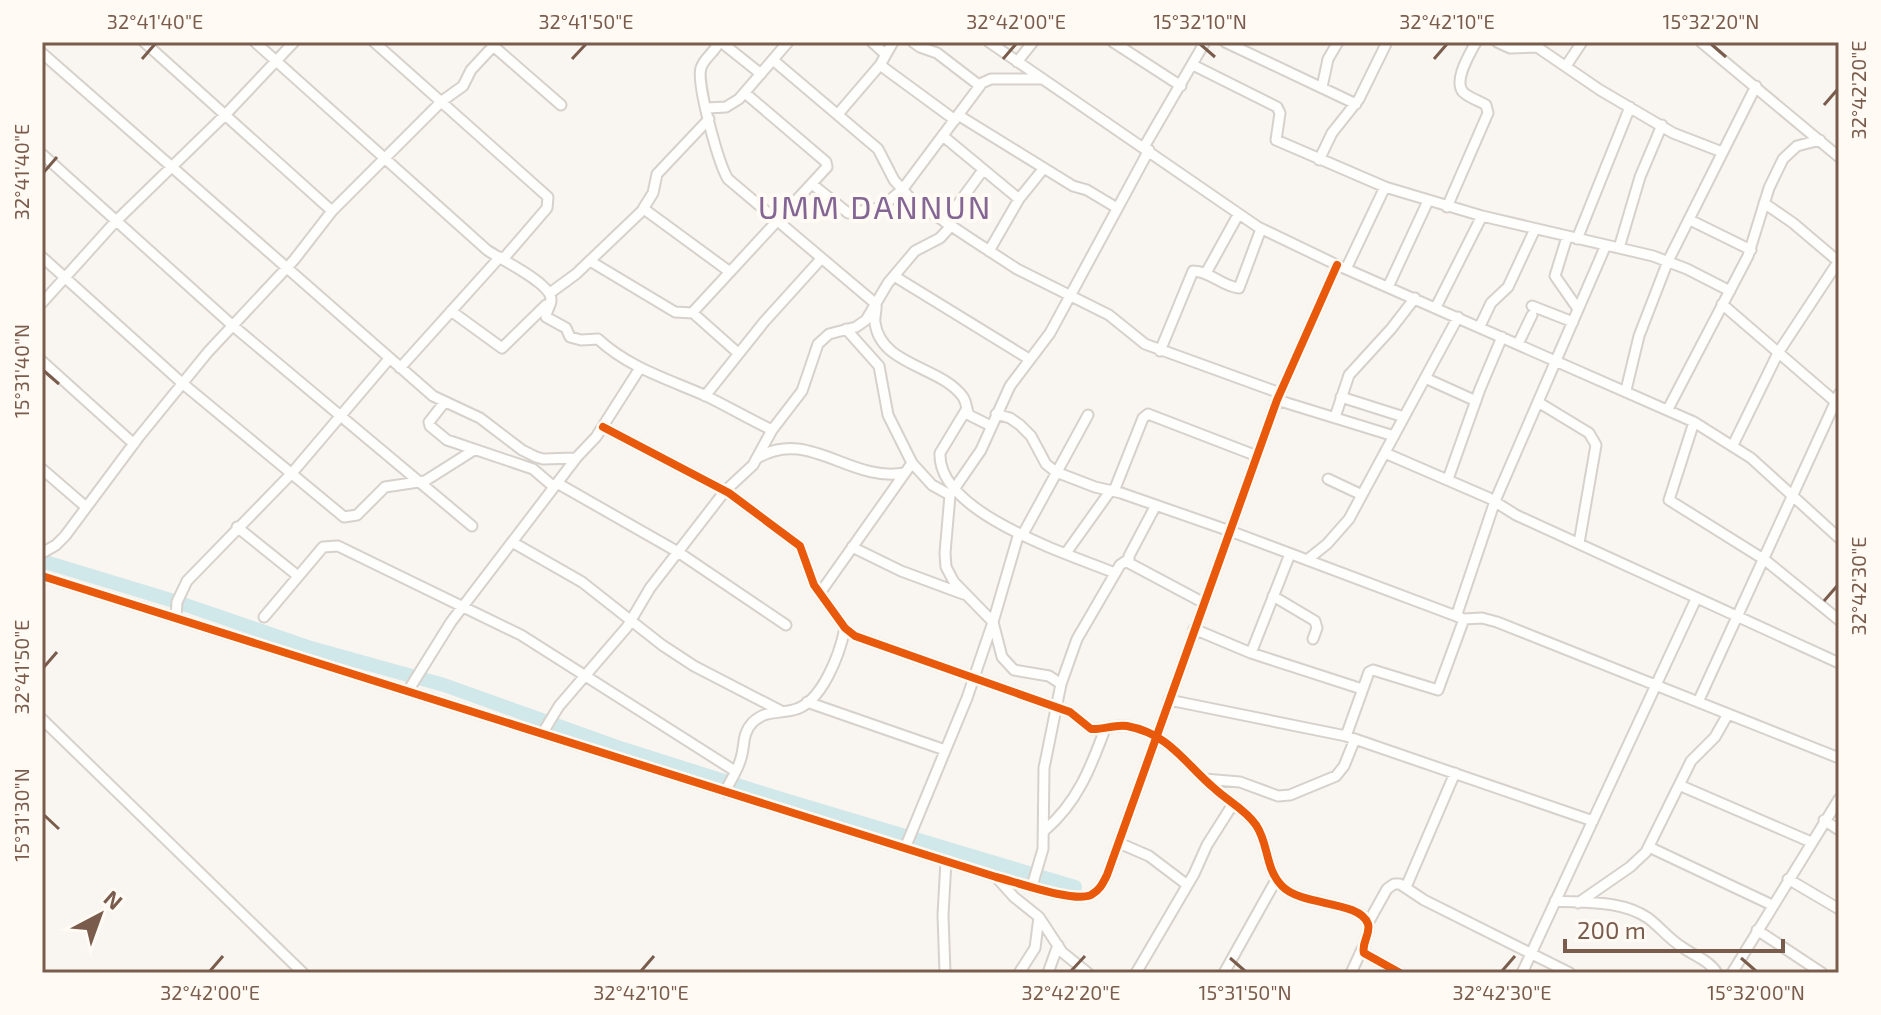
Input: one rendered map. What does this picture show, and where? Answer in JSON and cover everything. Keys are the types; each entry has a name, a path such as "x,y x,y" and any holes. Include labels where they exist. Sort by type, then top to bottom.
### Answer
{"street":[{"path":"144,42 332,211"},
{"path":"255,42 487,250 502,258 550,297"},
{"path":"42,303 115,222 225,115 294,42"},
{"path":"374,42 549,199 547,208 400,368"},
{"path":"761,74 720,42 700,71 708,114 726,175 876,304"},
{"path":"451,311 502,348 550,297 643,209 653,193 657,174 708,114 726,107 745,93 788,42"},
{"path":"872,42 885,54"},
{"path":"838,114 880,65 893,42"},
{"path":"913,42 937,53 980,86"},
{"path":"989,42 1261,229 1694,422 1733,445 1766,471 1839,538"},
{"path":"1017,62 1033,42"},
{"path":"1113,42 1181,86"},
{"path":"951,492 976,460 1010,386 1050,333 1205,42"},
{"path":"1225,42 1356,104"},
{"path":"1322,87 1328,59 1338,42"},
{"path":"1319,160 1332,133 1356,104 1387,42"},
{"path":"1447,207 1488,113 1484,103 1466,94 1460,86 1460,78 1476,42"},
{"path":"1497,42 1513,49 1537,47 1673,133 1722,152"},
{"path":"1566,66 1582,42"},
{"path":"1701,42 1839,157"},
{"path":"42,553 56,545 182,383 332,211 442,101 463,86 471,70 493,43 561,105"},
{"path":"42,53 389,359 444,403 480,418 536,457 576,458"},
{"path":"773,60 878,149 902,190 1017,269 1114,318 1138,340 1160,351 1394,436"},
{"path":"880,65 956,117 1117,208"},
{"path":"1193,65 1277,107 1280,113 1276,140 1319,160 1385,187 1447,207 1668,261 1730,291"},
{"path":"812,184 851,213 880,208 902,190 980,86 991,79 1042,79"},
{"path":"1626,390 1639,336 1668,261 1756,86"},
{"path":"692,313 826,169 826,162 745,93"},
{"path":"1578,309 1555,276 1555,270 1630,107"},
{"path":"1619,248 1637,185 1662,125"},
{"path":"943,136 1019,199"},
{"path":"1668,409 1751,250 1775,173 1787,154 1802,143 1820,140"},
{"path":"42,154 232,325 472,526"},
{"path":"989,251 1019,199 1044,168"},
{"path":"542,734 559,706 632,620 645,595 725,491 745,474 756,459 772,430 802,391 818,344 829,334 866,320 894,276 915,251 940,238 983,170"},
{"path":"42,576 996,877 1071,896 1087,897 1101,886 1119,843 1279,396 1385,187"},
{"path":"1388,287 1428,201"},
{"path":"1733,445 1778,353 1839,262 1764,203"},
{"path":"643,209 730,272"},
{"path":"1206,273 1238,215"},
{"path":"1436,307 1482,216"},
{"path":"1690,220 1751,250"},
{"path":"1160,351 1193,271 1206,273 1233,288 1239,288 1261,229"},
{"path":"1480,326 1491,303 1508,287 1535,229"},
{"path":"1204,779 1240,782 1278,796 1290,795 1336,776 1344,766 1366,675 1373,670 1438,690 1495,501 1606,245"},
{"path":"42,257 182,383 344,517 357,515 385,487 420,483 474,450"},
{"path":"705,396 738,353 821,259"},
{"path":"590,261 675,312 692,313 738,353"},
{"path":"894,276 1029,359"},
{"path":"550,297 546,317 566,328 570,337 598,339 614,353 640,368 772,430"},
{"path":"1335,417 1354,367 1391,329 1415,298"},
{"path":"876,304 876,326 888,348 951,386 964,399 971,417 991,426"},
{"path":"1698,702 1838,400 1722,304"},
{"path":"1518,344 1532,310 1573,322"},
{"path":"1307,560 1342,528 1458,317"},
{"path":"846,329 879,366 888,415 912,463 932,485 951,492 1021,534 1115,573"},
{"path":"1448,479 1502,337"},
{"path":"176,618 177,602 187,581 292,473 389,359"},
{"path":"42,361 134,444"},
{"path":"408,691 442,635 576,458 593,442 640,368"},
{"path":"1425,378 1476,401"},
{"path":"1341,397 1404,417"},
{"path":"1538,402 1589,433 1595,441 1596,452 1579,543"},
{"path":"444,403 429,419 430,426 447,440 533,469 556,485 678,552 786,625"},
{"path":"966,410 940,453 942,470 951,492 946,567 954,582 993,622 1002,657 1008,666 1017,671 1049,676 1061,684"},
{"path":"996,414 1020,425 1031,436 1046,464 1056,472 1230,531 1461,616 1497,622 1839,758"},
{"path":"1066,553 1112,491 1146,414 1257,456"},
{"path":"905,848 974,678 1021,534 1088,415"},
{"path":"1694,422 1669,500 1765,560 1839,620"},
{"path":"603,427 725,491 800,546 807,559 811,579 845,628 859,638 1073,713 1088,728 1126,726 1156,737 1185,757 1204,779 1247,815 1259,831 1276,880 1291,894 1316,902 1341,905 1368,923"},
{"path":"756,459 772,451 793,447 870,472 883,475 904,473"},
{"path":"1385,453 1448,479 1511,512 1839,663"},
{"path":"820,593 912,463"},
{"path":"42,469 86,507"},
{"path":"1328,479 1362,495"},
{"path":"1032,886 1042,858 1044,768 1061,684 1077,639 1121,563 1129,559 1156,505"},
{"path":"237,527 298,576"},
{"path":"512,542 573,577 694,666 781,711"},
{"path":"264,617 323,547 334,544 521,635 735,771"},
{"path":"852,547 912,576 968,596"},
{"path":"1251,653 1290,554"},
{"path":"1129,559 1134,565 1204,603"},
{"path":"1273,596 1315,621 1317,628 1313,639"},
{"path":"1522,973 1696,599"},
{"path":"725,792 740,761 749,726 765,714 795,710 807,702 832,670 845,628"},
{"path":"1194,629 1251,653 1362,689"},
{"path":"1169,700 1351,738 1593,821"},
{"path":"807,702 945,750"},
{"path":"1578,903 1630,867 1649,847 1691,761 1715,737 1728,714"},
{"path":"42,719 303,973"},
{"path":"1045,830 1078,793 1105,729"},
{"path":"1406,887 1455,773"},
{"path":"1679,785 1811,842"},
{"path":"1732,973 1839,799"},
{"path":"1136,973 1233,804"},
{"path":"1824,820 1839,830"},
{"path":"1119,843 1149,856 1186,884"},
{"path":"1649,847 1772,905"},
{"path":"945,973 943,915 946,861"},
{"path":"996,877 1039,917 1065,954 1088,973"},
{"path":"1788,879 1839,909"},
{"path":"1224,973 1276,880"},
{"path":"1351,973 1362,949 1368,923 1389,888 1398,884 1431,904 1570,973"},
{"path":"1555,901 1618,906 1641,914 1683,948 1708,962 1717,973"},
{"path":"1019,973 1035,948 1039,917"},
{"path":"1757,930 1822,973"},
{"path":"1048,973 1058,945"},
{"path":"1362,949 1365,955 1400,973"}],"waterway":[{"path":"42,561 177,602 311,648 444,685 623,749 778,798 1075,887"}],"cycle path":[{"path":"42,576 996,877 1059,894 1083,897 1099,889 1107,875 1277,400 1337,265"},
{"path":"603,427 729,493 800,546 814,585 845,628 855,636 1070,712 1091,729 1127,726 1166,743 1252,820 1260,832 1273,872 1282,886 1291,893 1343,907 1363,916 1369,928 1364,953 1400,973"}],"district":[{"name":"UMM DANNUN","path":"875,206"}]}
